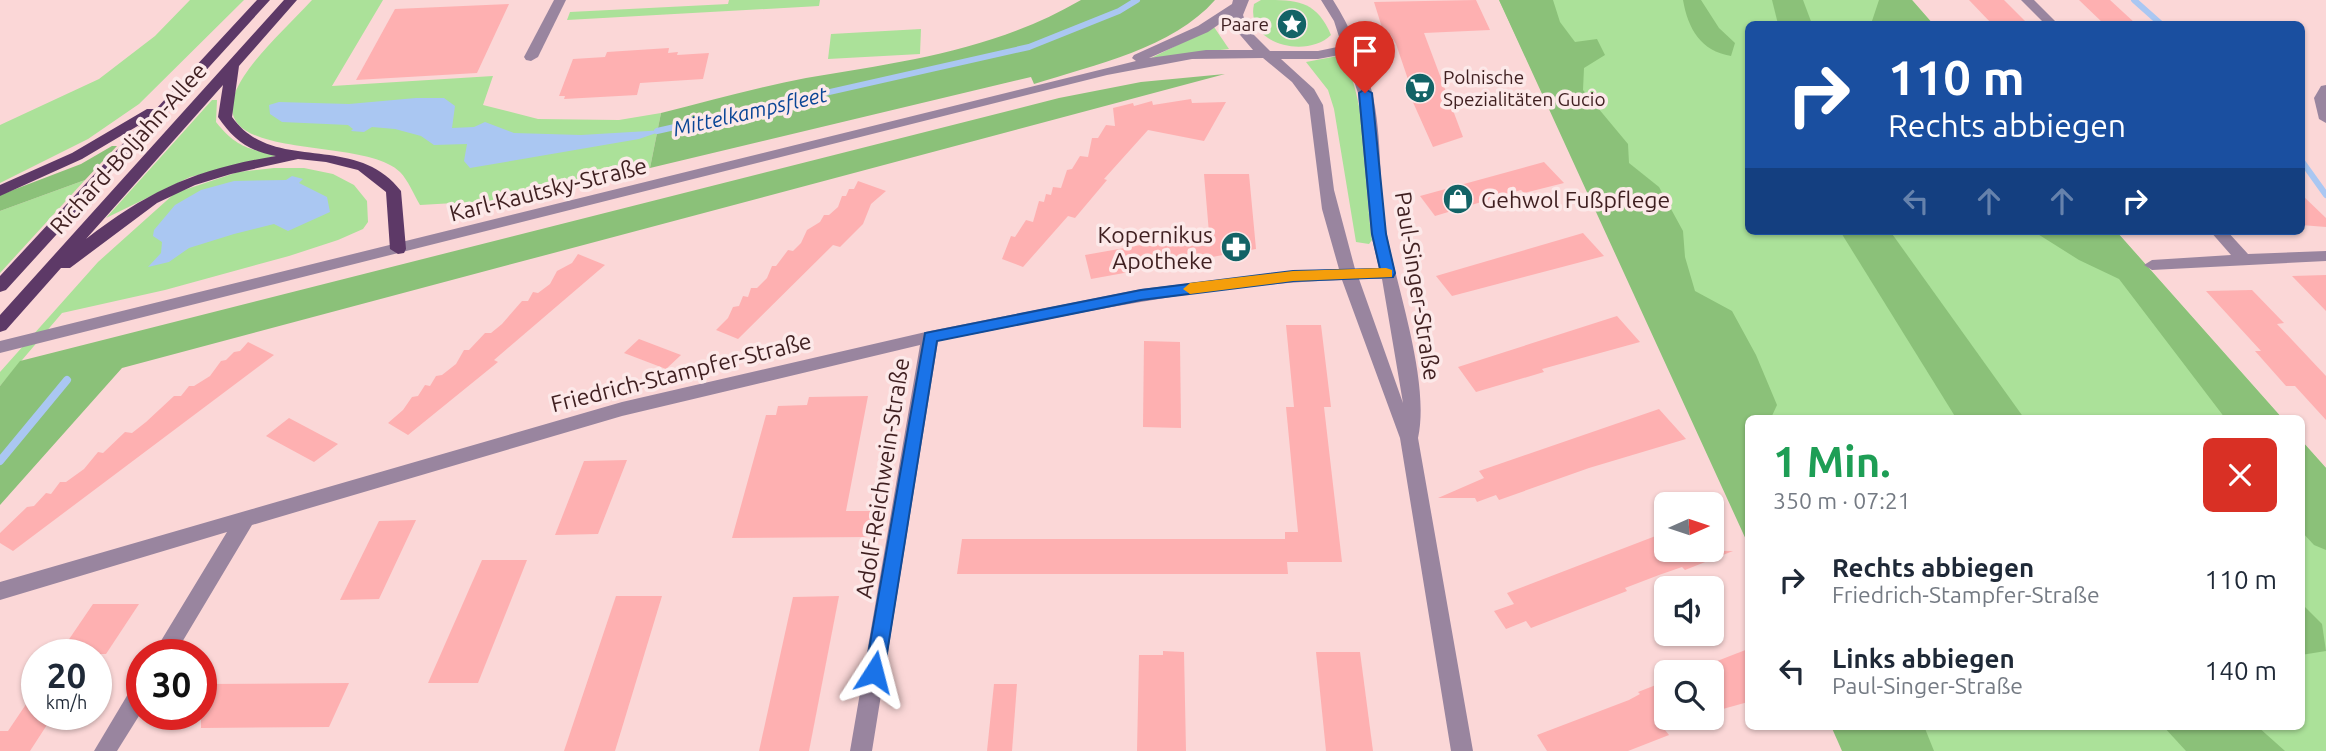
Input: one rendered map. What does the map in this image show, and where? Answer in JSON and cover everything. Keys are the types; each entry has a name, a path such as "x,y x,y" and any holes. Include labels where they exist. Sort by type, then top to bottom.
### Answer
{"main road":[{"name":"Richard-Boljahn-Allee","path":"0,286 264,0"},
{"name":"Richard-Boljahn-Allee","path":"0,326 291,0"},
{"path":"233,64 225,102 225,117 229,127 240,139 299,157 363,167 393,191 398,249"},
{"path":"0,191 77,156 170,101"},
{"path":"38,282 133,211 189,181 220,171 299,157"}],"street":[{"path":"531,57 560,0"},
{"name":"Paul-Singer-Straße","path":"1327,0 1340,21 1365,93 1373,149 1379,234 1414,416 1409,438"},
{"path":"2027,0 2049,21"},
{"name":"Paul-Singer-Straße","path":"1241,2 1242,33 1301,83 1316,103 1326,190 1347,276 1370,333 1396,413 1409,438 1462,751"},
{"name":"Karl-Kautsky-Straße","path":"1107,71 1203,29 1241,2"},
{"name":"Karl-Kautsky-Straße","path":"0,347 1107,71 1192,55 1265,52 1314,58 1350,48"},
{"path":"2326,89 2321,98 2326,119"},
{"path":"2222,235 2245,260"},
{"path":"2152,265 2326,256"},
{"name":"Friedrich-Stampfer-Straße","path":"0,591 622,409 930,337 1141,295 1293,276 1388,273"},
{"name":"Adolf-Reichwein-Straße","path":"861,751 930,337"},
{"path":"173,639 247,517"},
{"path":"105,751 126,717"}],"green space":[{"path":"190,0 244,0 139,104 88,139 0,183 0,125 99,79 155,36"},
{"path":"312,0 383,0 332,86 493,76 483,105 538,119 619,120 661,113 650,168 489,201 420,205 400,172 380,160 285,144 257,136 238,124 232,105 251,66"},
{"path":"729,0 820,0 819,6 567,20 570,12 728,4"},
{"path":"1081,0 1215,0 1198,17 1155,43 1107,62 1034,84 1031,77 650,168 661,113 788,82 947,52 1015,31"},
{"path":"1261,0 1304,4 1319,15 1331,35 1308,46 1294,47 1268,38 1259,30 1254,18 1254,4"},
{"path":"1499,0 1912,0 1930,21 1745,21 1745,235 2120,235 2279,415 1745,415 1745,418 1697,423"},
{"path":"1499,0 1553,0 1560,22 1575,42 1597,39 1605,55 1584,68 1583,90 1628,144 1629,163 1659,187 1683,231 1685,257 1695,291 1732,311 1756,355 1777,405 1772,415 1745,415 1745,537"},
{"path":"1683,0 1701,0 1719,28 1735,43 1731,56 1704,44 1692,29"},
{"path":"1772,0 1803,0 1811,21 1777,21"},
{"path":"1879,0 1912,0 1930,21 1872,21"},
{"path":"1214,27 1229,49 1151,58"},
{"path":"921,29 920,54 828,59 831,34"},
{"path":"1343,55 1352,77 1362,123 1372,240 1369,244 1356,242 1334,109 1328,90 1306,62"},
{"path":"1225,74 122,368 0,505 0,386 20,361 1059,98 1141,82"},
{"path":"212,100 217,100 216,122 230,137 251,149 280,155 190,177 106,218"},
{"path":"112,146 117,146 85,180 0,211 0,195 81,164"},
{"path":"304,168 333,174 354,185 367,201 368,222 363,229 338,240 289,256 165,290 62,313 0,386 0,372 98,262 175,193 238,172"},
{"path":"85,180 0,273 0,211"},
{"path":"1842,235 1893,235 2022,415 1954,415"},
{"path":"2039,235 2120,235 2279,415 2223,415 2119,279 2079,260"},
{"path":"2305,444 2326,468 2326,751 1845,751 1836,730 2305,730"},
{"path":"2305,444 2326,468 2326,550 2314,545 2305,535"},
{"path":"2305,607 2322,624 2326,651 2305,654"},
{"path":"1833,730 1926,730 1934,751 1842,751"},
{"path":"2167,730 2261,730 2285,751 2186,751"}],"water":[{"path":"444,98 455,106 452,128 474,127 485,122 514,133 581,135 665,130 639,139 470,168 464,161 467,144 434,145 421,136 395,129 372,127 364,132 351,131 353,129 348,125 282,122 270,114 269,105 279,102 349,104"},
{"path":"292,176 303,179 299,183 327,197 330,212 288,231 274,224 234,234 189,248 169,262 148,267 161,253 162,242 153,236 154,230 175,205 201,190 234,181 286,180"}],"building":[{"path":"1476,0 1490,30 1424,33 1463,137 1433,147 1412,100 1415,100 1396,44 1390,34 1384,34 1374,2"},
{"path":"1969,0 2004,0 2025,21 1989,21"},
{"path":"2079,0 2110,0 2133,21 2101,21"},
{"path":"509,4 477,73 356,80 395,9"},
{"path":"669,48 668,53 678,52 677,55 709,53 703,79 640,83 637,95 564,99 565,96 559,96 573,59 605,57 607,52"},
{"path":"1191,99 1192,103 1226,102 1204,141 1148,130 1104,179 1107,180 1075,218 1068,216 1023,267 1002,259 1011,236 1015,237 1026,220 1033,222 1039,201 1044,202 1046,194 1051,195 1053,187 1061,188 1067,170 1072,169 1080,156 1088,157 1092,138 1098,138 1106,125 1115,126 1113,108 1133,103 1134,106 1152,101 1153,105"},
{"path":"1544,162 1564,183 1524,193 1521,190 1435,216 1420,196"},
{"path":"1204,174 1249,174 1256,249 1091,279 1085,255 1209,233"},
{"path":"858,181 886,191 871,204 863,224 840,247 833,245 738,339 716,330 728,318 733,307 739,306 743,296 748,297 751,288 757,288 767,278 772,266 776,266 788,250 793,251 801,243 807,230 838,207 842,196 846,196 849,189 854,189"},
{"path":"2305,198 2326,218 2326,227 2305,225"},
{"path":"1583,233 1604,256 1452,296 1436,276"},
{"path":"578,254 605,265 494,360 498,362 408,435 388,423 403,410 412,397 418,396 425,385 430,386 436,376 442,375 456,364 464,350 469,350 485,333 491,333 502,324 522,301 528,301 533,292 538,293 550,284 557,271 572,263"},
{"path":"2326,275 2326,311 2292,276"},
{"path":"2252,290 2284,323 2277,324 2326,376 2326,420 2295,386 2286,386 2255,351 2261,351 2206,291"},
{"path":"1617,316 1640,342 1542,369 1544,372 1476,392 1458,367"},
{"path":"1286,325 1321,325 1331,407 1324,407 1342,562 1287,562 1288,574 957,574 962,539 1285,539 1285,532 1298,532 1286,407 1294,407"},
{"path":"639,339 681,355 666,369 624,353"},
{"path":"1144,341 1180,342 1181,428 1143,427"},
{"path":"248,342 274,355 13,551 0,543 0,533 27,507 34,506 46,493 51,494 60,482 66,482 84,469 98,452 103,453 125,432 132,433 174,396 181,396 189,386 194,386 210,376 221,361 240,351"},
{"path":"868,396 846,511 875,511 870,537 732,538 766,415 776,415 778,406 807,405 809,397"},
{"path":"1659,409 1686,439 1589,468 1499,500 1496,495 1477,502 1475,498 1438,498 1484,478 1479,471"},
{"path":"289,418 338,444 314,462 266,436"},
{"path":"627,460 598,534 555,535 584,461"},
{"path":"416,520 379,599 340,600 379,521"},
{"path":"1654,537 1654,562 1705,562 1685,570 1682,567 1654,576 1625,588 1627,591 1531,628 1526,621 1506,629 1494,611 1514,604 1507,593"},
{"path":"482,560 527,560 478,683 428,683"},
{"path":"616,596 662,596 615,751 564,751"},
{"path":"839,596 809,751 759,751 793,597"},
{"path":"93,604 139,604 112,645 112,639 69,639"},
{"path":"1745,650 1745,703 1724,709 1724,660 1720,660"},
{"path":"1163,651 1184,652 1186,751 1137,751 1139,655 1163,655"},
{"path":"1316,652 1360,652 1373,751 1326,751"},
{"path":"349,683 329,727 217,728 217,684"},
{"path":"994,684 1017,684 1012,751 987,751"},
{"path":"1654,686 1654,730 1665,730 1669,735 1628,751 1547,751 1537,735 1629,700 1640,694 1638,692"},
{"path":"21,712 21,730 44,730 30,751 0,751 0,731 8,731"}],"waterway":[{"name":"Mittelkampsfleet","path":"657,131 1029,47 1119,11 1137,0"},
{"path":"2134,0 2158,21"},
{"path":"2305,166 2326,195"},
{"name":"Mittelkampsfleet","path":"0,461 67,380"}],"slow traffic":[{"path":"1190,289 1293,276 1386,273"}],"place":[{"name":"Paare","path":"1292,24"},
{"name":"Polnische Spezialitäten Gucio","path":"1420,88"},
{"name":"Gehwol Fußpflege","path":"1458,199"},
{"name":"Kopernikus Apotheke","path":"1236,247"}],"route":[{"path":"874,672 930,337 1141,295 1293,276 1388,273 1379,234 1372,137 1365,93"}]}
